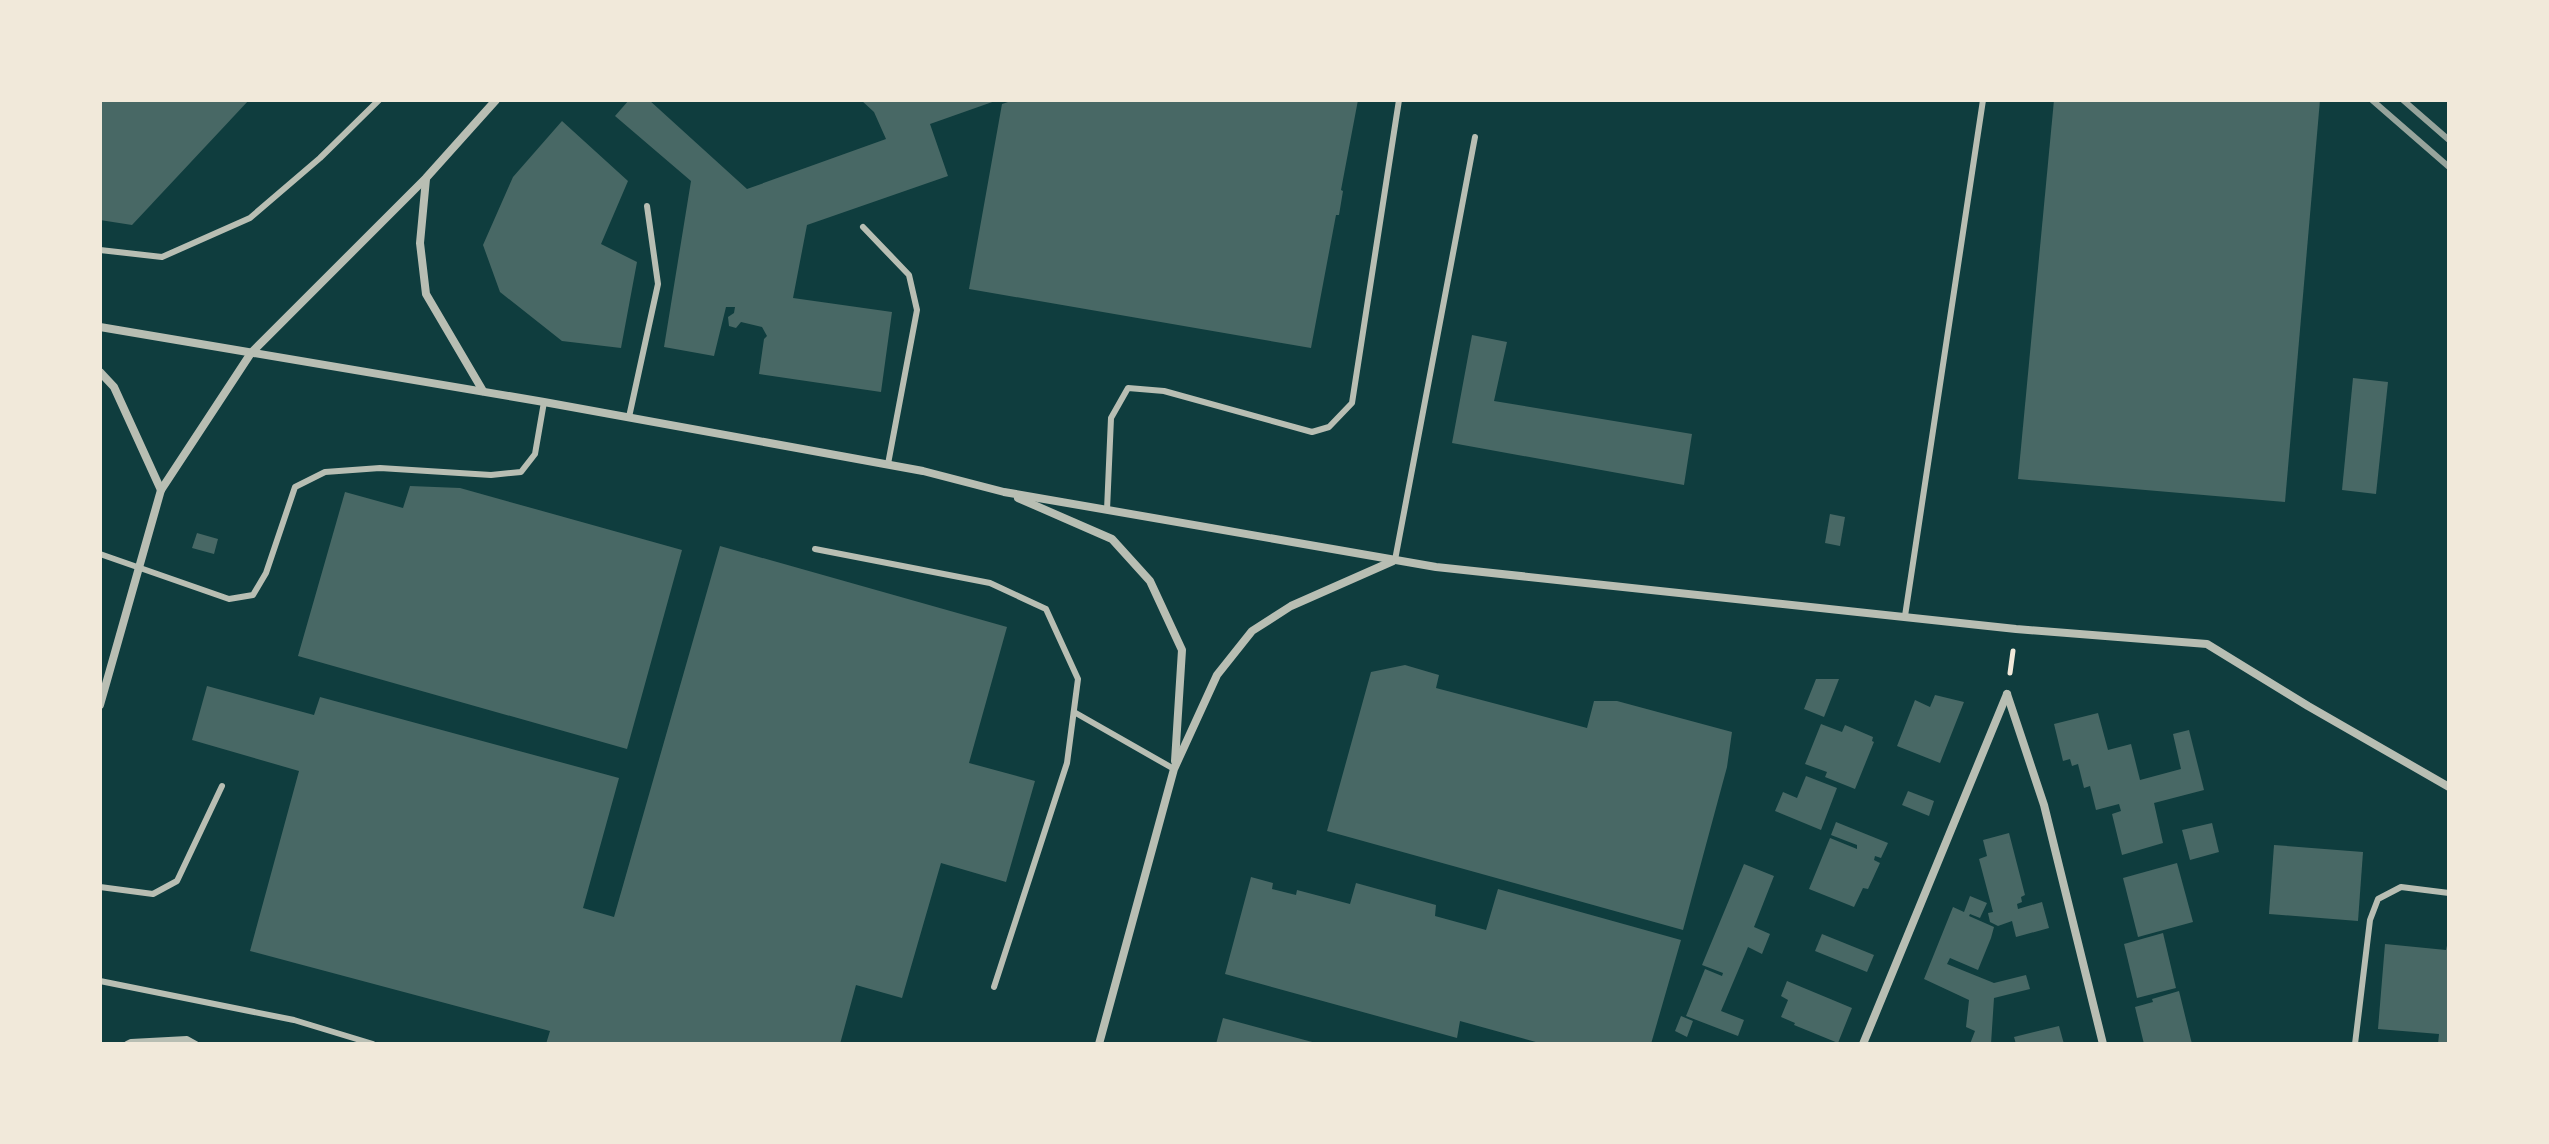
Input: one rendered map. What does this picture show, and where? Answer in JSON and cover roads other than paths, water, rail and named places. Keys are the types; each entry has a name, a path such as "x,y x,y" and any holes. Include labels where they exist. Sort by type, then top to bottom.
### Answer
{"street":[{"path":"100,705 161,490 251,353 426,178 496,100"},
{"path":"426,178 420,243 426,294 483,391"},
{"path":"100,327 629,417 923,471 1004,492 1451,569 2016,629 2207,644 2449,787"},
{"path":"100,372 114,387 161,490"},
{"path":"1004,492 1112,539 1150,581 1182,650 1174,769"},
{"path":"1099,1044 1174,769 1217,675 1252,631 1291,606 1395,560"},
{"path":"1863,1044 2007,694 2044,805 2103,1044"}],"lane":[{"path":"100,250 162,257 250,218 320,158 379,100"},
{"path":"1107,510 1111,418 1128,388 1164,391 1312,432 1329,427 1352,403 1399,100"},
{"path":"1905,616 1983,100"},
{"path":"1395,560 1475,137"},
{"path":"629,417 658,284 647,206"},
{"path":"863,227 909,275 917,310 888,464"},
{"path":"100,554 229,599 253,595 266,573 295,487 325,472 380,468 491,475 521,472 535,454 544,402"},
{"path":"815,549 990,583 1046,609 1078,679 1067,763 994,987"},
{"path":"1074,712 1174,769"},
{"path":"100,887 153,894 177,881 222,786"},
{"path":"2355,1044 2370,920 2378,899 2401,887 2449,893"},
{"path":"100,981 294,1020 373,1044"},
{"path":"127,1044 187,1039 196,1044"}],"railway":[{"path":"2372,100 2449,167"},
{"path":"2403,100 2449,140"}]}
